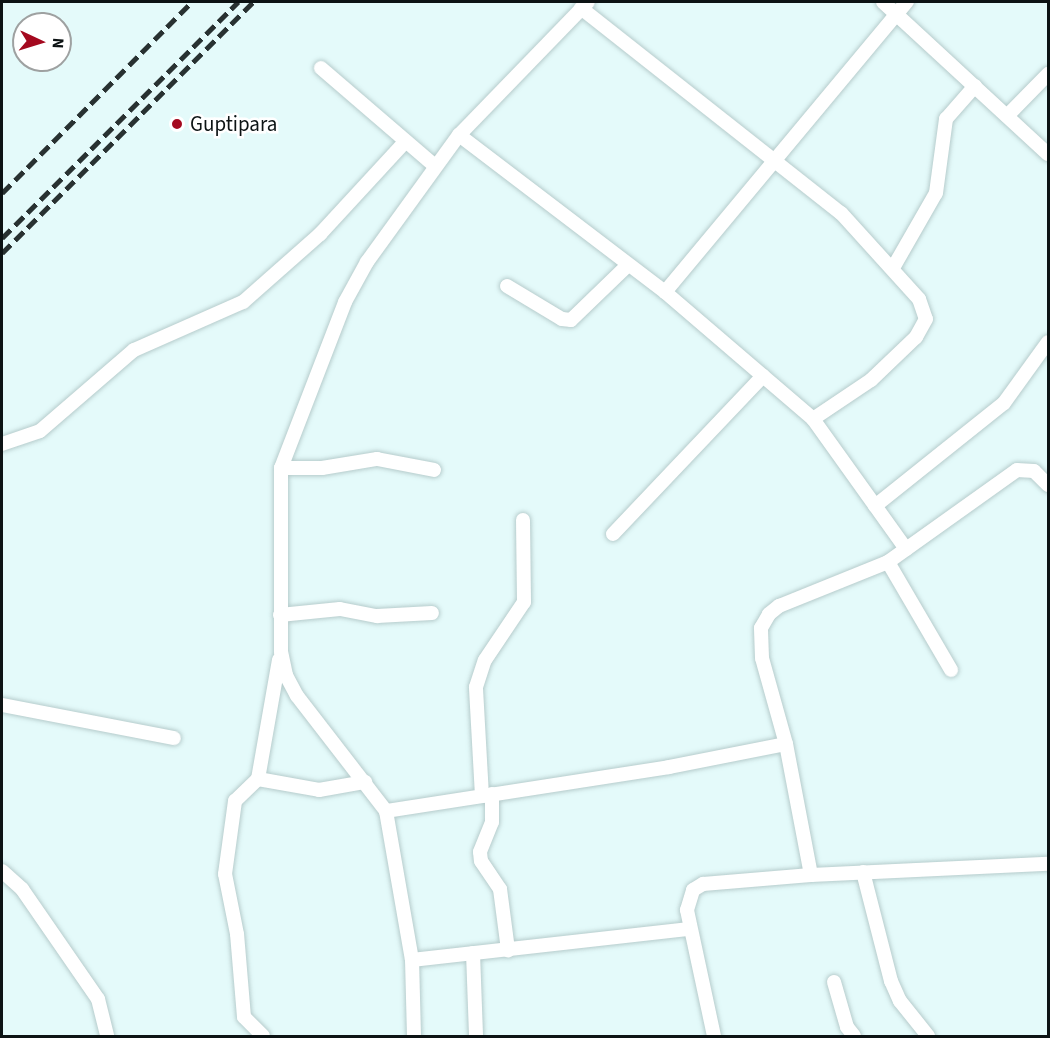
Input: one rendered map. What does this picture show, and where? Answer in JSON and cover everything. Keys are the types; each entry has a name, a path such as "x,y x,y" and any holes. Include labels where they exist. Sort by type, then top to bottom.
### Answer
{"street":[{"path":"883,2 1048,154"},
{"path":"665,292 907,2"},
{"path":"414,1036 412,960 387,810 297,696 286,675 281,652 280,615 281,468 356,280 459,135 584,5 773,163 841,213 893,268 922,305 926,319 923,327 871,381 813,418"},
{"path":"321,68 435,166"},
{"path":"1007,116 1048,74"},
{"path":"893,268 936,193 946,119 975,86"},
{"path":"459,135 665,292 813,418 906,549"},
{"path":"2,444 40,431 134,350 243,302 320,234 405,142"},
{"path":"507,286 562,319 571,320 628,265"},
{"path":"875,506 1004,403 1048,342"},
{"path":"613,534 763,376"},
{"path":"281,468 322,468 377,459 434,470"},
{"path":"811,875 786,744 762,658 761,628 769,614 779,606 888,562 1017,470 1034,471 1048,485"},
{"path":"508,950 500,890 481,861 480,852 492,822 476,687 485,660 524,602 523,520"},
{"path":"888,562 951,670"},
{"path":"280,615 340,609 377,616 432,613"},
{"path":"264,1036 244,1017 237,934 225,874 236,801 258,779 281,652"},
{"path":"2,705 174,738"},
{"path":"387,810 669,767 786,744"},
{"path":"258,779 320,790 365,782"},
{"path":"714,1036 689,929 688,898 703,884 811,875 1048,864"},
{"path":"2,871 22,889 98,999 107,1036"},
{"path":"863,872 891,981 900,1001 928,1036"},
{"path":"412,960 689,929"},
{"path":"473,953 476,1036"},
{"path":"834,982 854,1036"}],"railway":[{"path":"2,193 192,2"},
{"path":"2,238 238,2"},
{"path":"2,253 253,2"}],"place":[{"name":"Guptipara","path":"177,124"}]}
